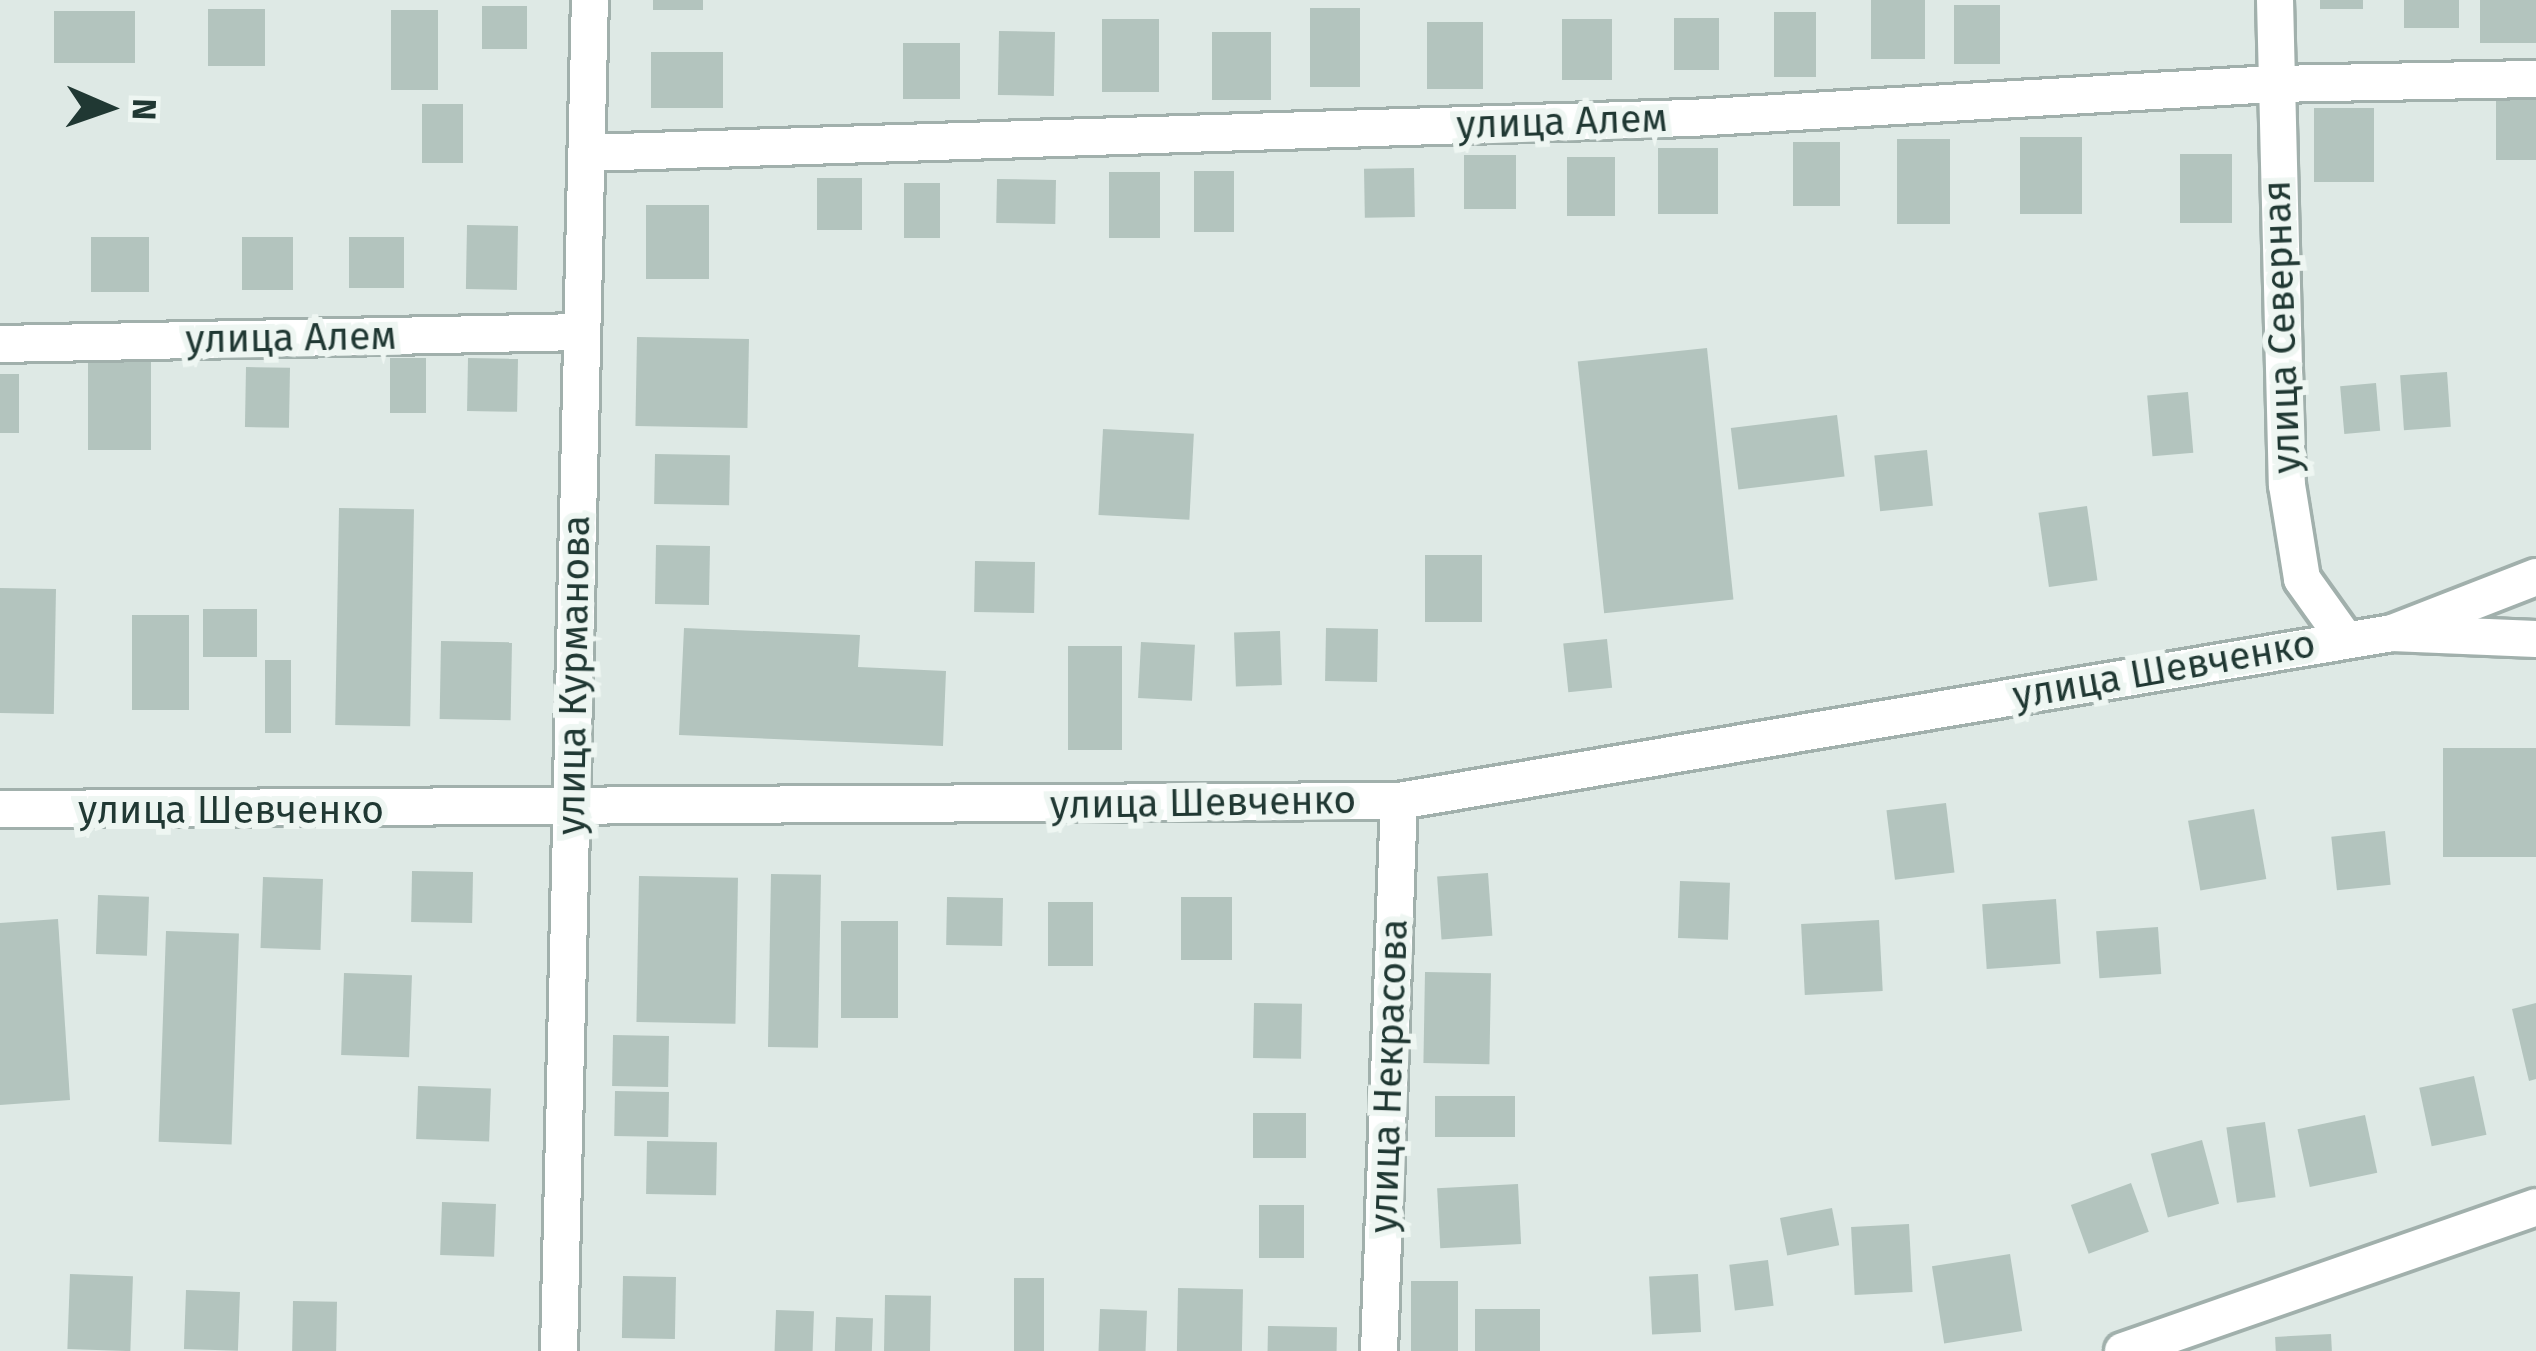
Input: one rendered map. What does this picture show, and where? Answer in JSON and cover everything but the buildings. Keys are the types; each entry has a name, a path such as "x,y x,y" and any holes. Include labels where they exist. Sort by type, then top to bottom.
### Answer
{"street":[{"name":"улица Курманова","path":"559,1351 590,0"},
{"name":"улица Северная","path":"2275,0 2273,84 2287,485 2302,579 2345,639"},
{"name":"улица Алем","path":"586,154 1690,118 2273,84 2536,80"},
{"name":"улица Алем","path":"0,344 582,332"},
{"path":"2392,633 2536,577"},
{"name":"улица Шевченко","path":"0,809 570,811 1399,801 2392,633"},
{"path":"2392,633 2536,639"},
{"name":"улица Некрасова","path":"1379,1351 1399,801"},
{"path":"2123,1351 2232,1333 2536,1208"}]}
